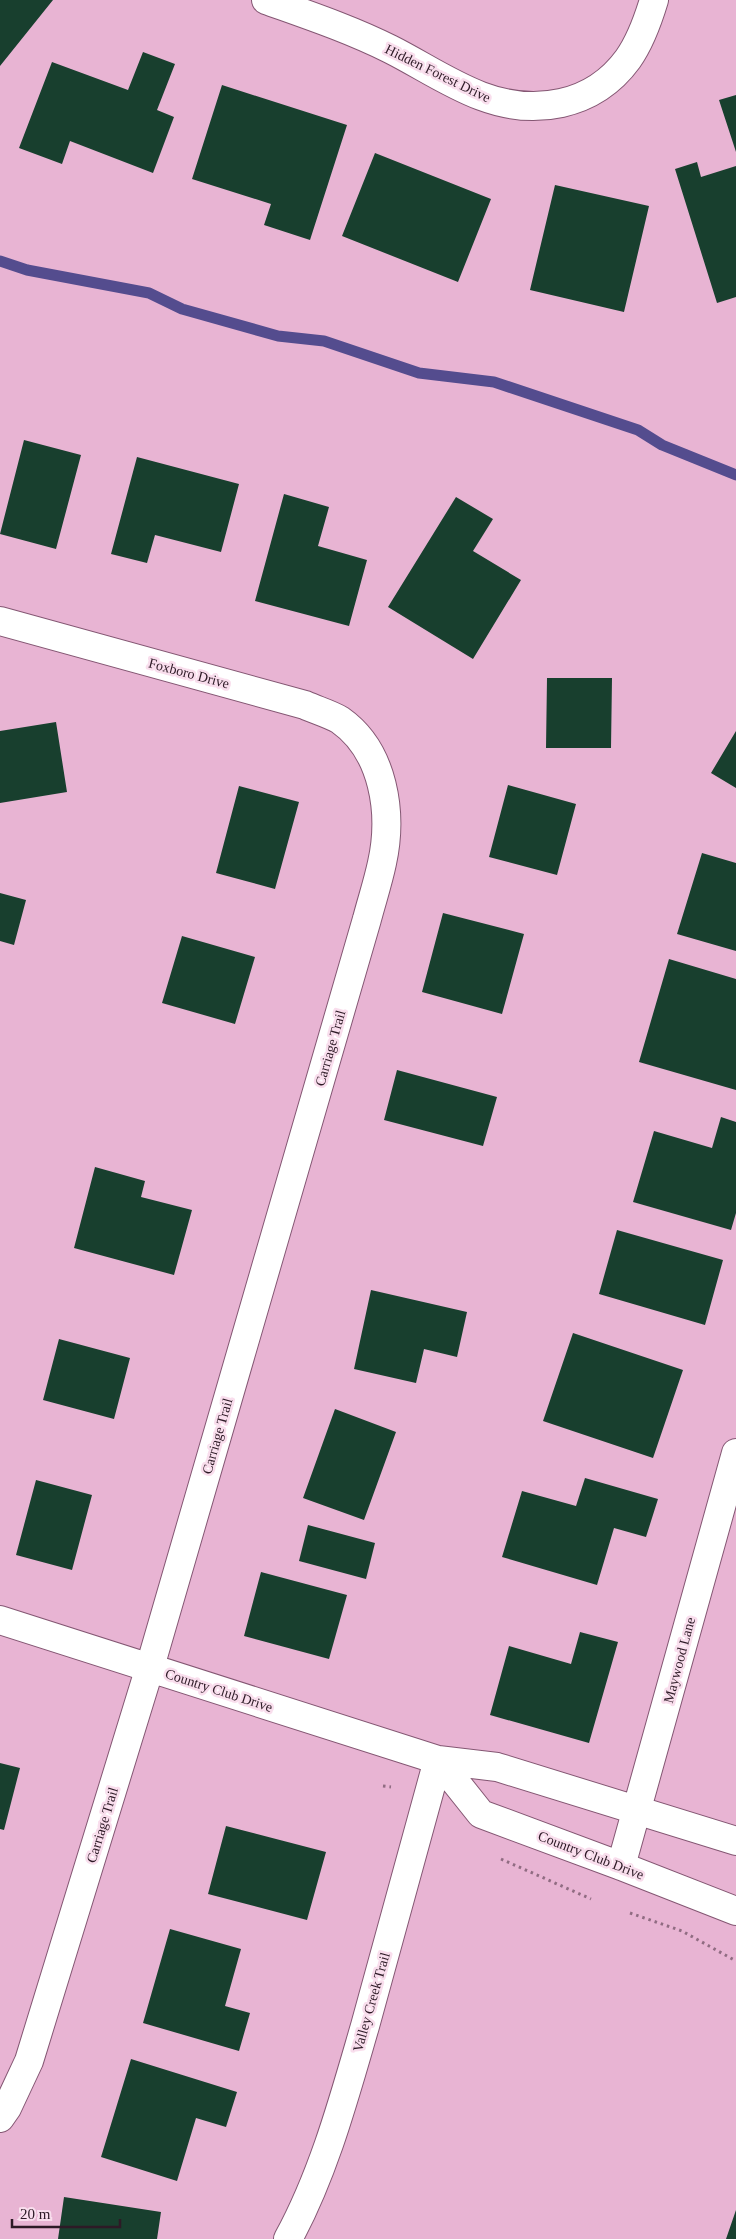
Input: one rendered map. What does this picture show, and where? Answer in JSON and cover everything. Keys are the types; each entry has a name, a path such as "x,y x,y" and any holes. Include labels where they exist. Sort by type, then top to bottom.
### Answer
{"street":[{"name":"Hidden Forest Drive","path":"266,0 345,29 390,49 482,96 519,106 538,107 554,106 587,93 616,74 629,58 640,38 654,0"},
{"name":"Foxboro Drive","path":"0,621 305,705 340,720 367,747"},
{"name":"Carriage Trail","path":"0,2118 7,2108 29,2061 150,1667 383,861 386,817 382,782 367,747"},
{"name":"Maywood Lane","path":"621,1866 736,1453"},
{"name":"Country Club Drive","path":"0,1620 438,1760 497,1767 736,1841"},
{"name":"Country Club Drive","path":"438,1760 481,1814 621,1866 736,1912"},
{"name":"Valley Creek Trail","path":"288,2239 297,2222 327,2148 348,2083 438,1760"}],"path":[{"path":"383,1786 391,1787"},
{"path":"496,1857 591,1899"},
{"path":"630,1913 682,1931 736,1961"}],"building":[{"path":"0,0 53,0 0,66"},
{"path":"143,52 175,64 157,110 174,117 153,173 70,141 62,164 19,148 52,62 128,90"},
{"path":"222,85 347,125 310,240 264,225 271,204 192,179"},
{"path":"736,95 736,152 719,100"},
{"path":"375,153 491,199 458,282 342,236"},
{"path":"697,162 701,177 736,166 736,297 717,303 675,169"},
{"path":"555,185 649,206 624,312 530,290"},
{"path":"24,440 81,455 56,549 0,534"},
{"path":"137,457 239,484 221,552 155,535 147,563 111,554"},
{"path":"284,494 329,507 318,546 367,560 349,626 255,601"},
{"path":"456,497 493,519 473,551 521,580 473,659 388,607"},
{"path":"547,678 612,678 611,748 546,748"},
{"path":"56,722 67,792 0,803 0,731"},
{"path":"736,731 736,788 711,773"},
{"path":"508,785 576,804 557,875 489,857"},
{"path":"239,786 299,802 275,889 216,873"},
{"path":"702,853 736,863 736,951 677,934"},
{"path":"0,893 26,900 14,945 0,941"},
{"path":"443,913 524,934 502,1014 422,992"},
{"path":"182,936 255,957 235,1024 162,1003"},
{"path":"669,959 736,979 736,1090 639,1062"},
{"path":"397,1070 497,1097 483,1146 384,1120"},
{"path":"721,1117 736,1122 736,1213 731,1230 633,1202 654,1131 712,1148"},
{"path":"95,1167 145,1181 141,1197 192,1210 174,1275 74,1248"},
{"path":"617,1230 723,1260 705,1325 599,1294"},
{"path":"371,1290 467,1312 457,1357 424,1349 416,1383 354,1369"},
{"path":"573,1333 683,1370 653,1458 543,1421"},
{"path":"59,1339 130,1358 114,1419 43,1400"},
{"path":"335,1409 396,1432 364,1520 303,1498"},
{"path":"585,1478 658,1499 646,1537 614,1528 597,1585 502,1557 522,1491 576,1506"},
{"path":"36,1480 92,1495 72,1570 16,1555"},
{"path":"308,1525 375,1543 366,1579 299,1561"},
{"path":"261,1572 347,1595 329,1659 244,1636"},
{"path":"580,1632 618,1642 589,1743 490,1715 509,1646 571,1664"},
{"path":"0,1763 20,1768 4,1830 0,1829"},
{"path":"226,1826 326,1852 307,1920 208,1894"},
{"path":"170,1929 241,1949 225,2006 250,2013 239,2051 143,2023"},
{"path":"131,2059 237,2092 226,2127 196,2118 177,2181 101,2157"},
{"path":"64,2197 161,2212 157,2239 58,2239"},
{"path":"736,2210 736,2239 726,2239"}],"waterway":[{"path":"0,261 27,270 149,293 182,309 278,336 324,341 419,373 494,382 638,430 662,445 736,475"}]}
